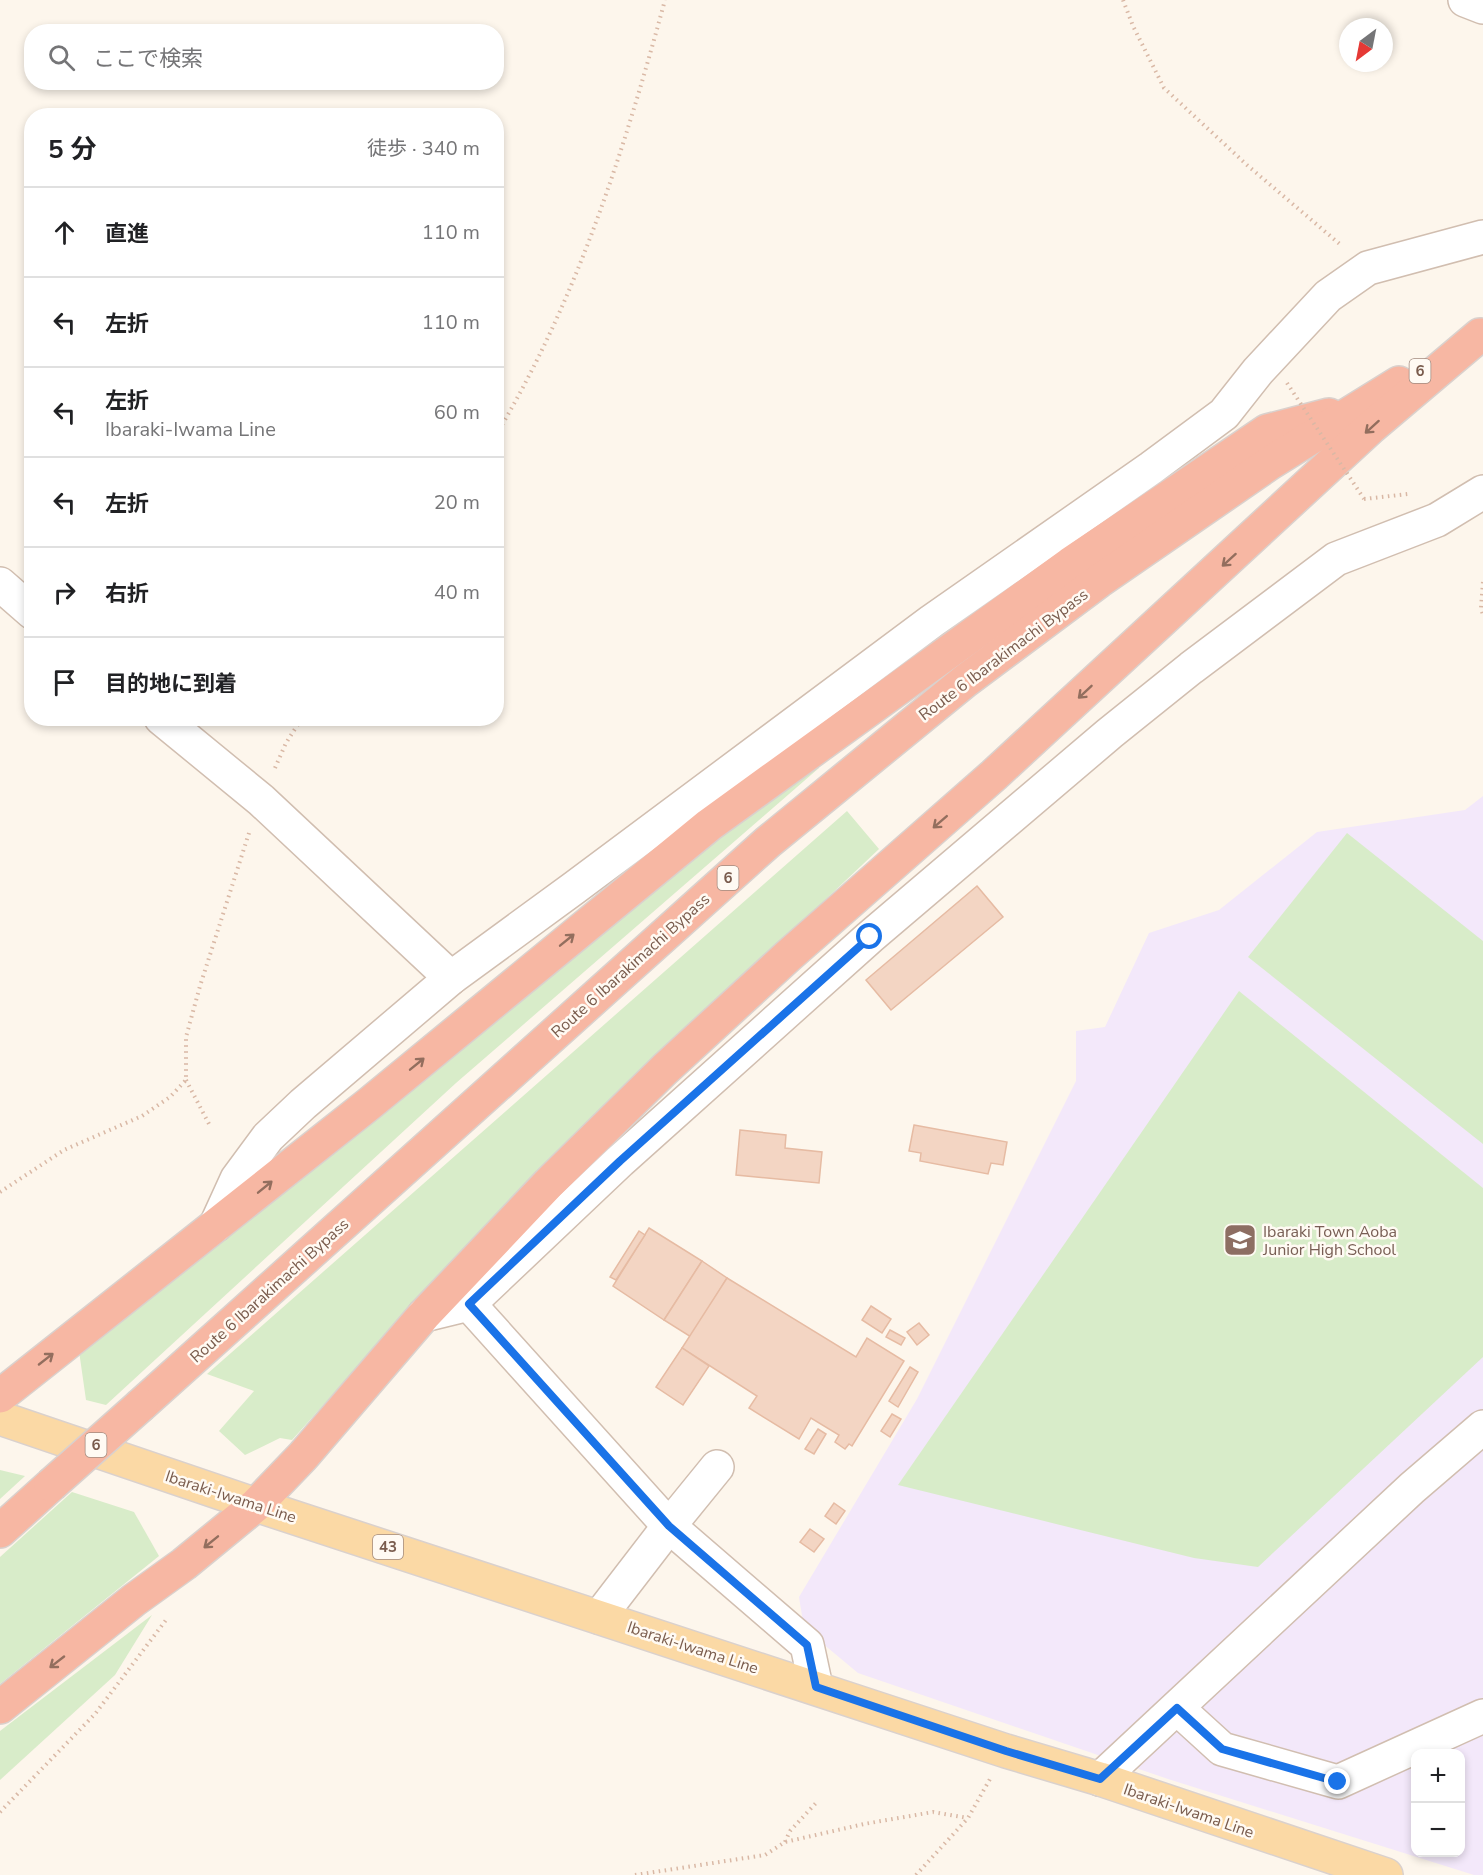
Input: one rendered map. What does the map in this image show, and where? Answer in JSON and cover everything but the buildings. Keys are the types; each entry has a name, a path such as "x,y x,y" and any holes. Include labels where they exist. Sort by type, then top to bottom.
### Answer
{"highway":[{"name":"Route 6 Ibarakimachi Bypass","path":"0,1531 768,842 965,681 1099,581 1270,463 1360,406 1482,334"},
{"path":"0,1707 256,1505 303,1456 424,1315 549,1183 674,1061 788,956 994,775 1370,428 1482,334"},
{"path":"0,1396 369,1104 709,825 1070,564 1267,431 1360,406"}],"main road":[{"name":"Ibaraki-Iwama Line","path":"0,1418 256,1505 1006,1751 1100,1779 1386,1875"}],"street":[{"path":"1465,0 1483,7"},
{"path":"216,1225 237,1179 268,1137 303,1104 451,978 932,621 1151,468 1224,414 1258,371 1328,296 1368,268 1483,237"},
{"path":"424,1315 469,1304 620,1161 870,937 1101,741 1191,668 1336,559 1437,520 1483,492"},
{"path":"0,584 24,605"},
{"path":"171,726 261,800 451,978"},
{"path":"469,1304 669,1526 807,1645 816,1687"},
{"path":"1100,1779 1412,1488 1483,1427"},
{"path":"599,1617 717,1467"},
{"path":"1177,1708 1222,1749 1338,1782 1483,1716"}],"path":[{"path":"504,422 560,316 596,223 638,100 665,0"},
{"path":"1123,0 1132,26 1164,88 1247,165 1368,268"},
{"path":"1287,383 1364,499 1415,493"},
{"path":"1483,582 1481,608 1483,615"},
{"path":"209,1124 186,1080 186,1037 240,856 261,800 286,743 297,726"},
{"path":"0,1192 64,1150 142,1116 170,1097 186,1080"},
{"path":"0,1812 95,1714 171,1612"},
{"path":"916,1875 968,1818 1006,1751"},
{"path":"784,1842 816,1803"},
{"path":"635,1875 765,1855 784,1842 864,1824 933,1812 968,1818"}],"shaded area":[{"name":"Ibaraki Town Aoba Junior High School","path":"1483,796 1483,1875 1474,1875 1417,1857 1465,1857 1465,1749 1411,1749 1411,1855 1168,1779 858,1673 804,1628 799,1597 917,1399 1076,1081 1076,1031 1105,1027 1149,933 1219,910 1317,832 1465,810"}],"green space":[{"path":"814,762 819,768 456,1083 106,1405 86,1400 79,1351 481,1021"},
{"path":"847,811 879,849 623,1091 430,1286 292,1440 280,1438 245,1455 219,1431 254,1391 207,1374"},
{"path":"1347,833 1483,941 1483,1144 1248,957"},
{"path":"1239,991 1483,1188 1483,1357 1258,1567 1194,1558 898,1485"},
{"path":"0,1470 25,1476 0,1499"},
{"path":"72,1492 134,1512 159,1556 0,1684 0,1557"},
{"path":"152,1615 115,1675 0,1780 0,1731"}],"place":[{"name":"Ibaraki Town Aoba Junior High School","path":"1240,1240"}],"route":[{"path":"870,937 620,1161 469,1304 669,1526 807,1645 816,1687 1006,1751 1100,1779 1177,1708 1222,1749 1338,1782"}]}
